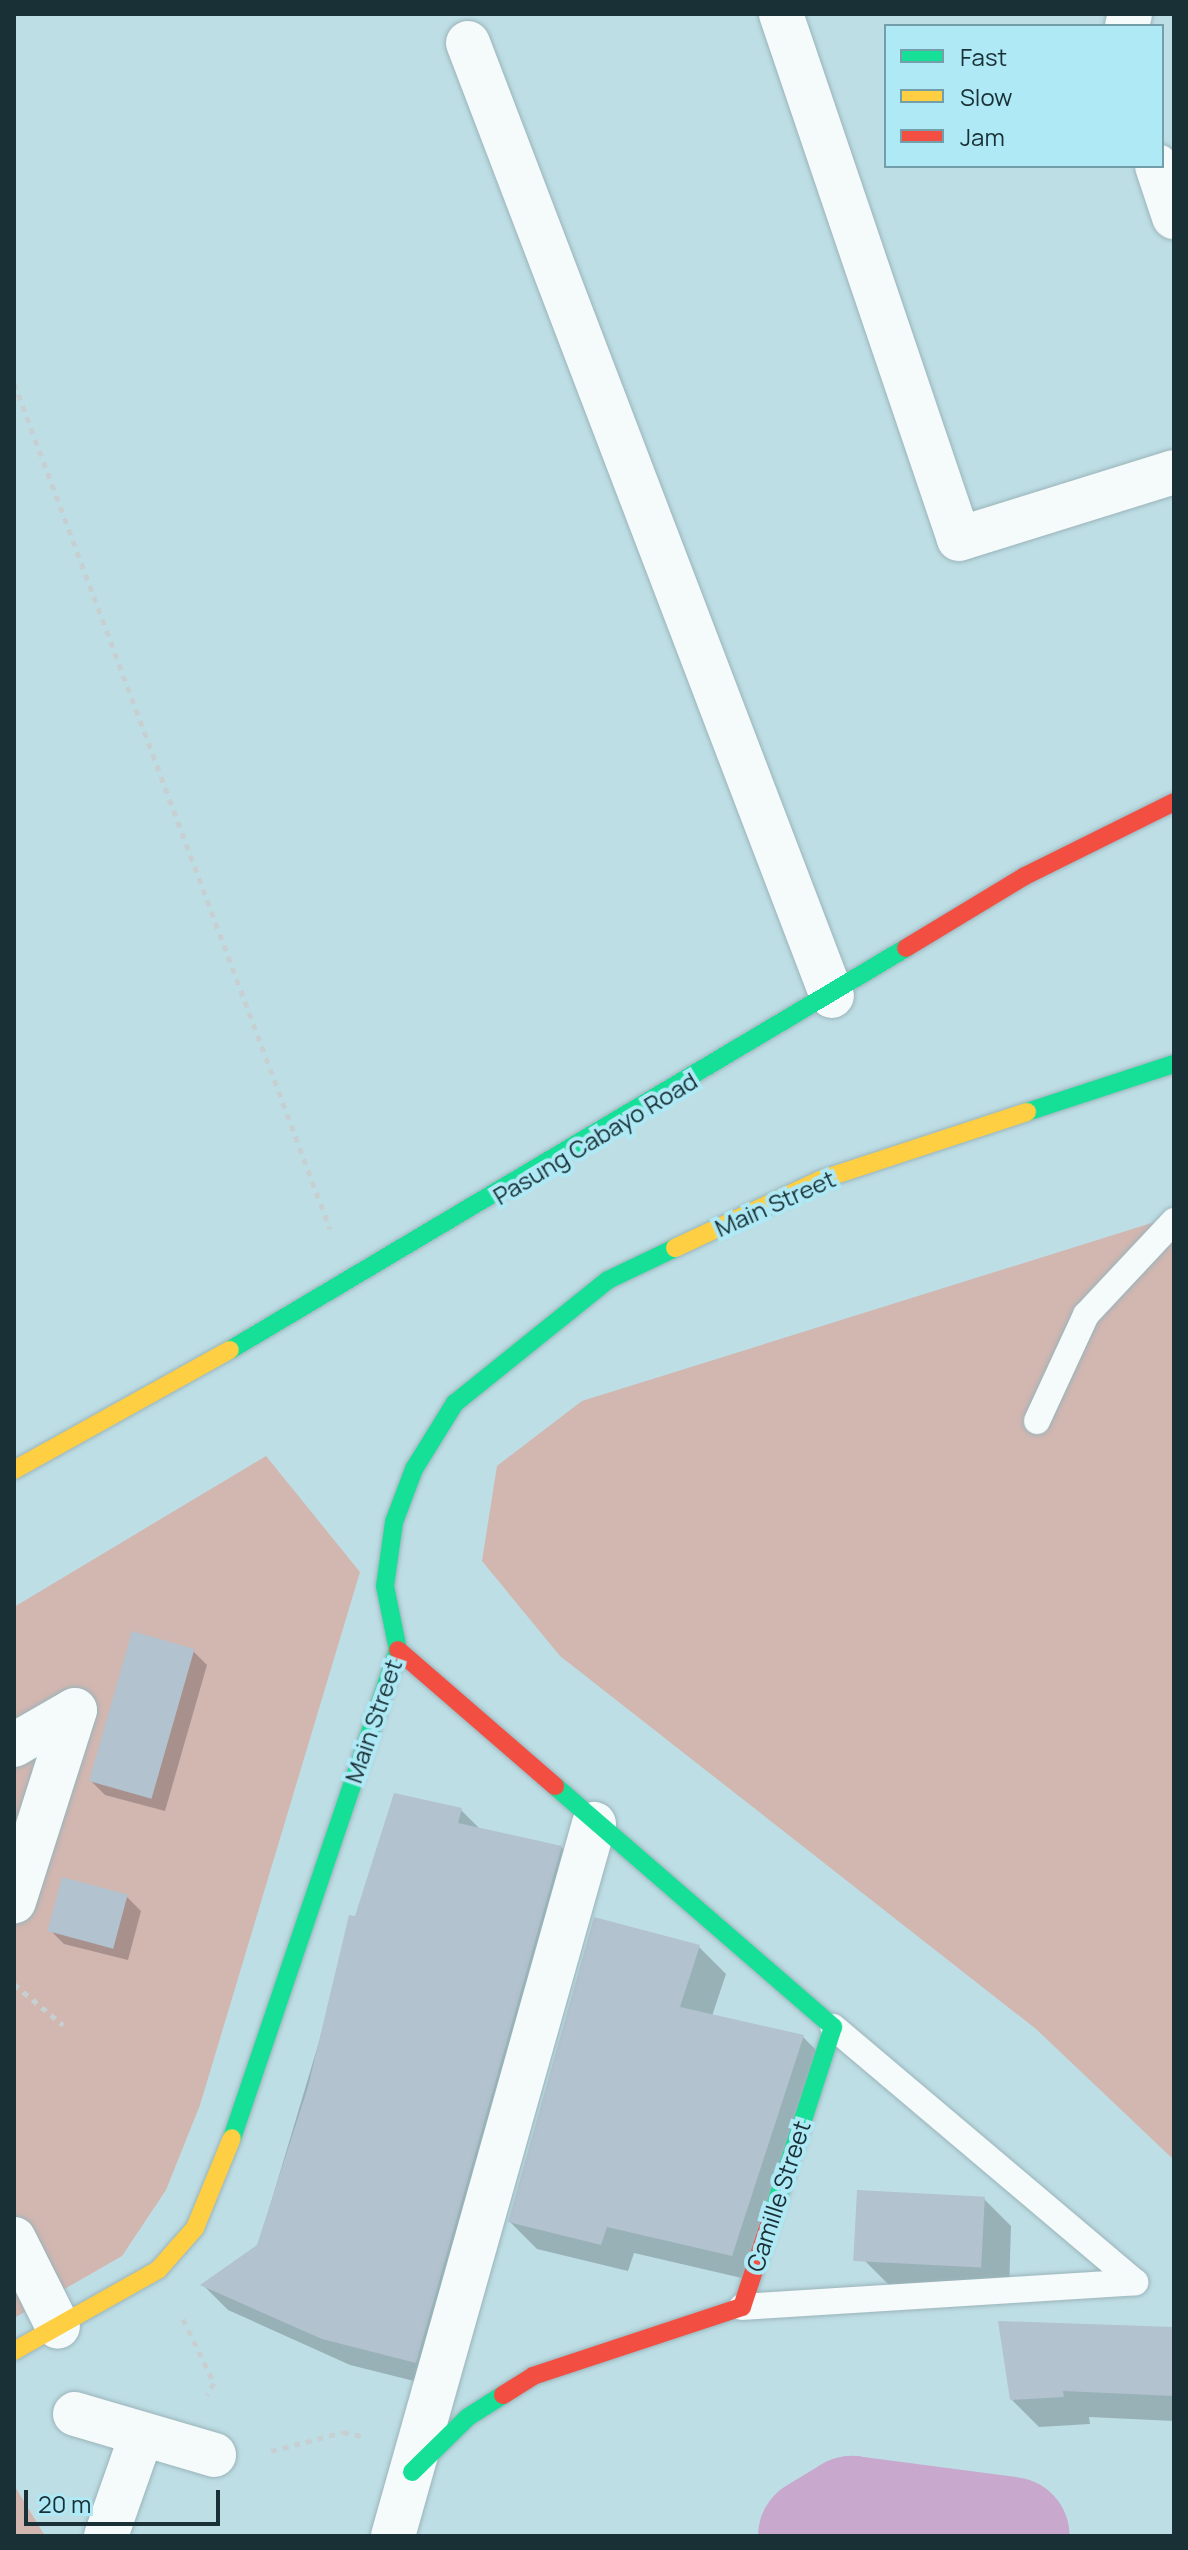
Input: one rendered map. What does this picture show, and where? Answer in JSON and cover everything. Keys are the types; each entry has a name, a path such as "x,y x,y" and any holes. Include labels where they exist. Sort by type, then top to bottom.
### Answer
{"street":[{"path":"781,14 959,539 1174,472"},
{"path":"468,43 832,996"},
{"path":"1158,168 1174,217"},
{"name":"Pasung Cabayo Road","path":"14,1470 350,1283 832,996 1025,876 1174,802"},
{"name":"Main Street","path":"14,2351 158,2270 195,2228 216,2183 398,1650 385,1586 394,1522 414,1469 455,1403 608,1280 820,1180 1174,1064"},
{"path":"398,1650 594,1824 833,2027"},
{"path":"14,1745 75,1710 14,1901"},
{"path":"393,2536 594,1824"},
{"name":"Camille Street","path":"742,2307 833,2027"},
{"path":"14,2239 58,2327"},
{"path":"412,2472 468,2417 533,2376 742,2307"},
{"path":"75,2414 178,2445 106,2536"}],"lane":[{"path":"1037,1421 1086,1315 1174,1221"},
{"path":"742,2307 1135,2282 833,2027"}],"path":[{"path":"14,383 350,1283"},
{"path":"14,1984 63,2025"},
{"path":"158,2270 214,2383 178,2445 259,2453 343,2432 386,2442 412,2472"}],"shaded area":[{"path":"1174,1216 1174,2160 1036,2029 560,1656 482,1561 497,1466 582,1401"},
{"path":"266,1456 360,1572 200,2105 166,2190 122,2256 14,2318 14,1607"},
{"path":"14,2485 45,2536 14,2536"}],"building":[{"path":"132,1631 194,1649 151,1799 89,1781"},
{"path":"394,1793 462,1808 458,1823 562,1846 416,2363 322,2339 200,2285 257,2245 308,2087 349,1915 355,1916"},
{"path":"62,1877 128,1895 113,1949 48,1931"},
{"path":"594,1917 700,1945 680,2007 804,2035 732,2256 607,2227 601,2245 508,2222"},
{"path":"857,2190 985,2197 981,2268 853,2261"},
{"path":"998,2321 1174,2327 1174,2396 1063,2391 1064,2397 1010,2400"}],"waterway":[{"path":"817,2536 852,2515 1011,2536"}],"traffic: fast":[{"path":"230,1350 906,948"},
{"path":"1027,1112 1174,1064"},
{"path":"232,2138 398,1650 385,1586 394,1522 414,1469 455,1403 608,1280 675,1248"},
{"path":"555,1786 833,2027 771,2219"},
{"path":"412,2472 468,2417 503,2395"}],"traffic: slow":[{"path":"675,1248 820,1180 1027,1112"},
{"path":"14,1470 230,1350"},
{"path":"14,2351 158,2270 195,2228 232,2138"}],"traffic: jam":[{"path":"906,948 1025,876 1174,802"},
{"path":"398,1650 555,1786"},
{"path":"503,2395 533,2376 742,2307 771,2219"}]}
